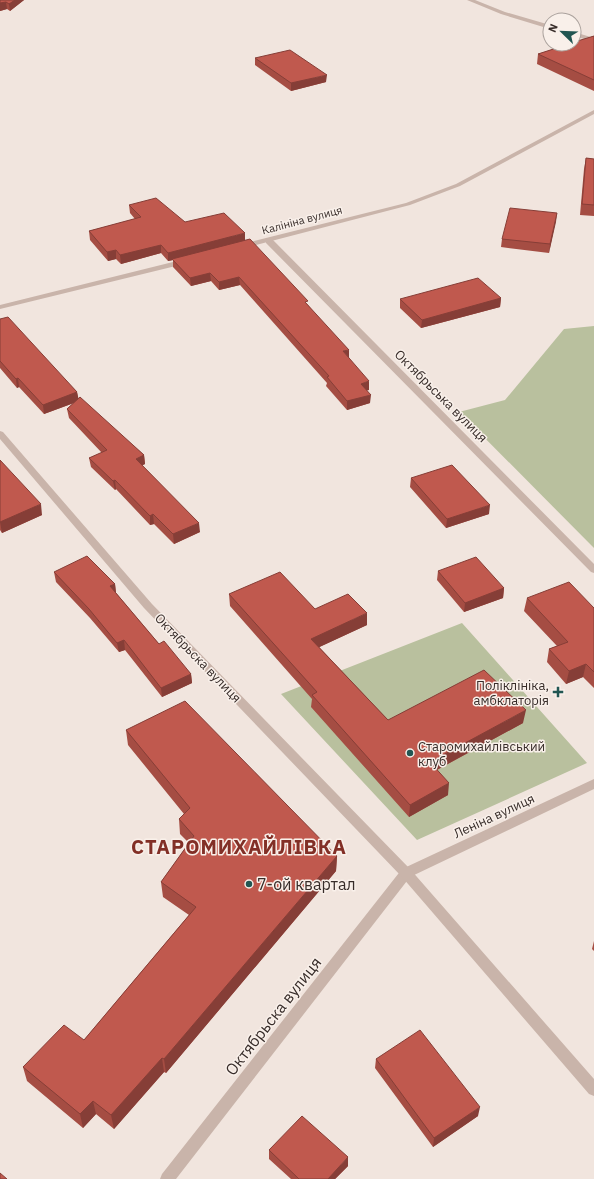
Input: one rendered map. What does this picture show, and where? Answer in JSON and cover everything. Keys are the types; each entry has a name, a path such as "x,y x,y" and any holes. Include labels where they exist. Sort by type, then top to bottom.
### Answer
{"street":[{"path":"470,0 503,13 542,25"},
{"path":"582,36 594,40"},
{"name":"Калініна вулиця","path":"231,250 408,204 458,185 594,112"},
{"name":"Октябрьська вулиця","path":"269,240 594,570"},
{"path":"0,307 192,260"},
{"name":"Октябрьска вулиця","path":"0,434 148,606 406,873 594,1089"},
{"name":"Леніна вулиця","path":"406,873 594,784"},
{"name":"Октябрьска вулиця","path":"167,1179 406,873"}],"green space":[{"path":"594,326 594,548 459,412 505,400 564,329"},
{"path":"462,623 587,763 417,840 281,694"}],"building":[{"path":"0,0 15,0 9,4 6,2 0,3"},
{"path":"594,36 594,80 538,54 544,52 582,52 582,40"},
{"path":"290,50 327,75 291,83 255,58"},
{"path":"586,158 594,159 594,205 582,204"},
{"path":"156,198 185,222 224,213 245,233 168,253 161,245 120,255 116,250 107,252 89,231 141,217 129,205"},
{"path":"510,208 557,213 550,244 502,239"},
{"path":"250,239 308,301 305,302 349,350 343,351 369,381 361,384 371,395 347,401 327,377 329,376 239,277 219,282 210,273 190,278 172,259"},
{"path":"478,278 501,298 422,320 400,299"},
{"path":"8,317 77,392 43,405 18,378 16,379 0,361 0,319"},
{"path":"80,397 144,455 136,459 199,523 173,534 153,514 150,516 115,480 113,481 89,458 107,450 67,409"},
{"path":"0,460 41,504 0,522"},
{"path":"452,465 490,505 447,519 411,478"},
{"path":"87,556 115,584 110,586 159,644 164,641 191,674 161,688 124,640 117,643 89,609 54,572"},
{"path":"476,557 504,588 465,603 438,571"},
{"path":"280,572 315,609 348,594 367,613 311,639 388,720 484,670 526,710 430,762 449,783 410,805 312,695 317,692 229,594"},
{"path":"569,582 594,608 594,672 586,664 569,671 549,649 568,642 527,598"},
{"name":"7-ой квартал","path":"185,701 337,856 164,1059 162,1058 111,1115 93,1101 80,1114 23,1067 64,1025 84,1040 196,907 161,882 194,836 179,819 190,808 126,730"},
{"path":"420,1030 480,1107 434,1138 376,1059"},
{"path":"302,1116 348,1157 328,1179 299,1179 269,1150"},
{"path":"0,1173 7,1179 0,1179"}],"place":[{"name":"Поліклініка, амбклаторія","path":"558,692"},
{"name":"Старомихайлівський клуб","path":"410,753"},
{"name":"7-ой квартал","path":"249,884"}],"district":[{"name":"СТАРОМИХАЙЛІВКА","path":"239,846"}]}
